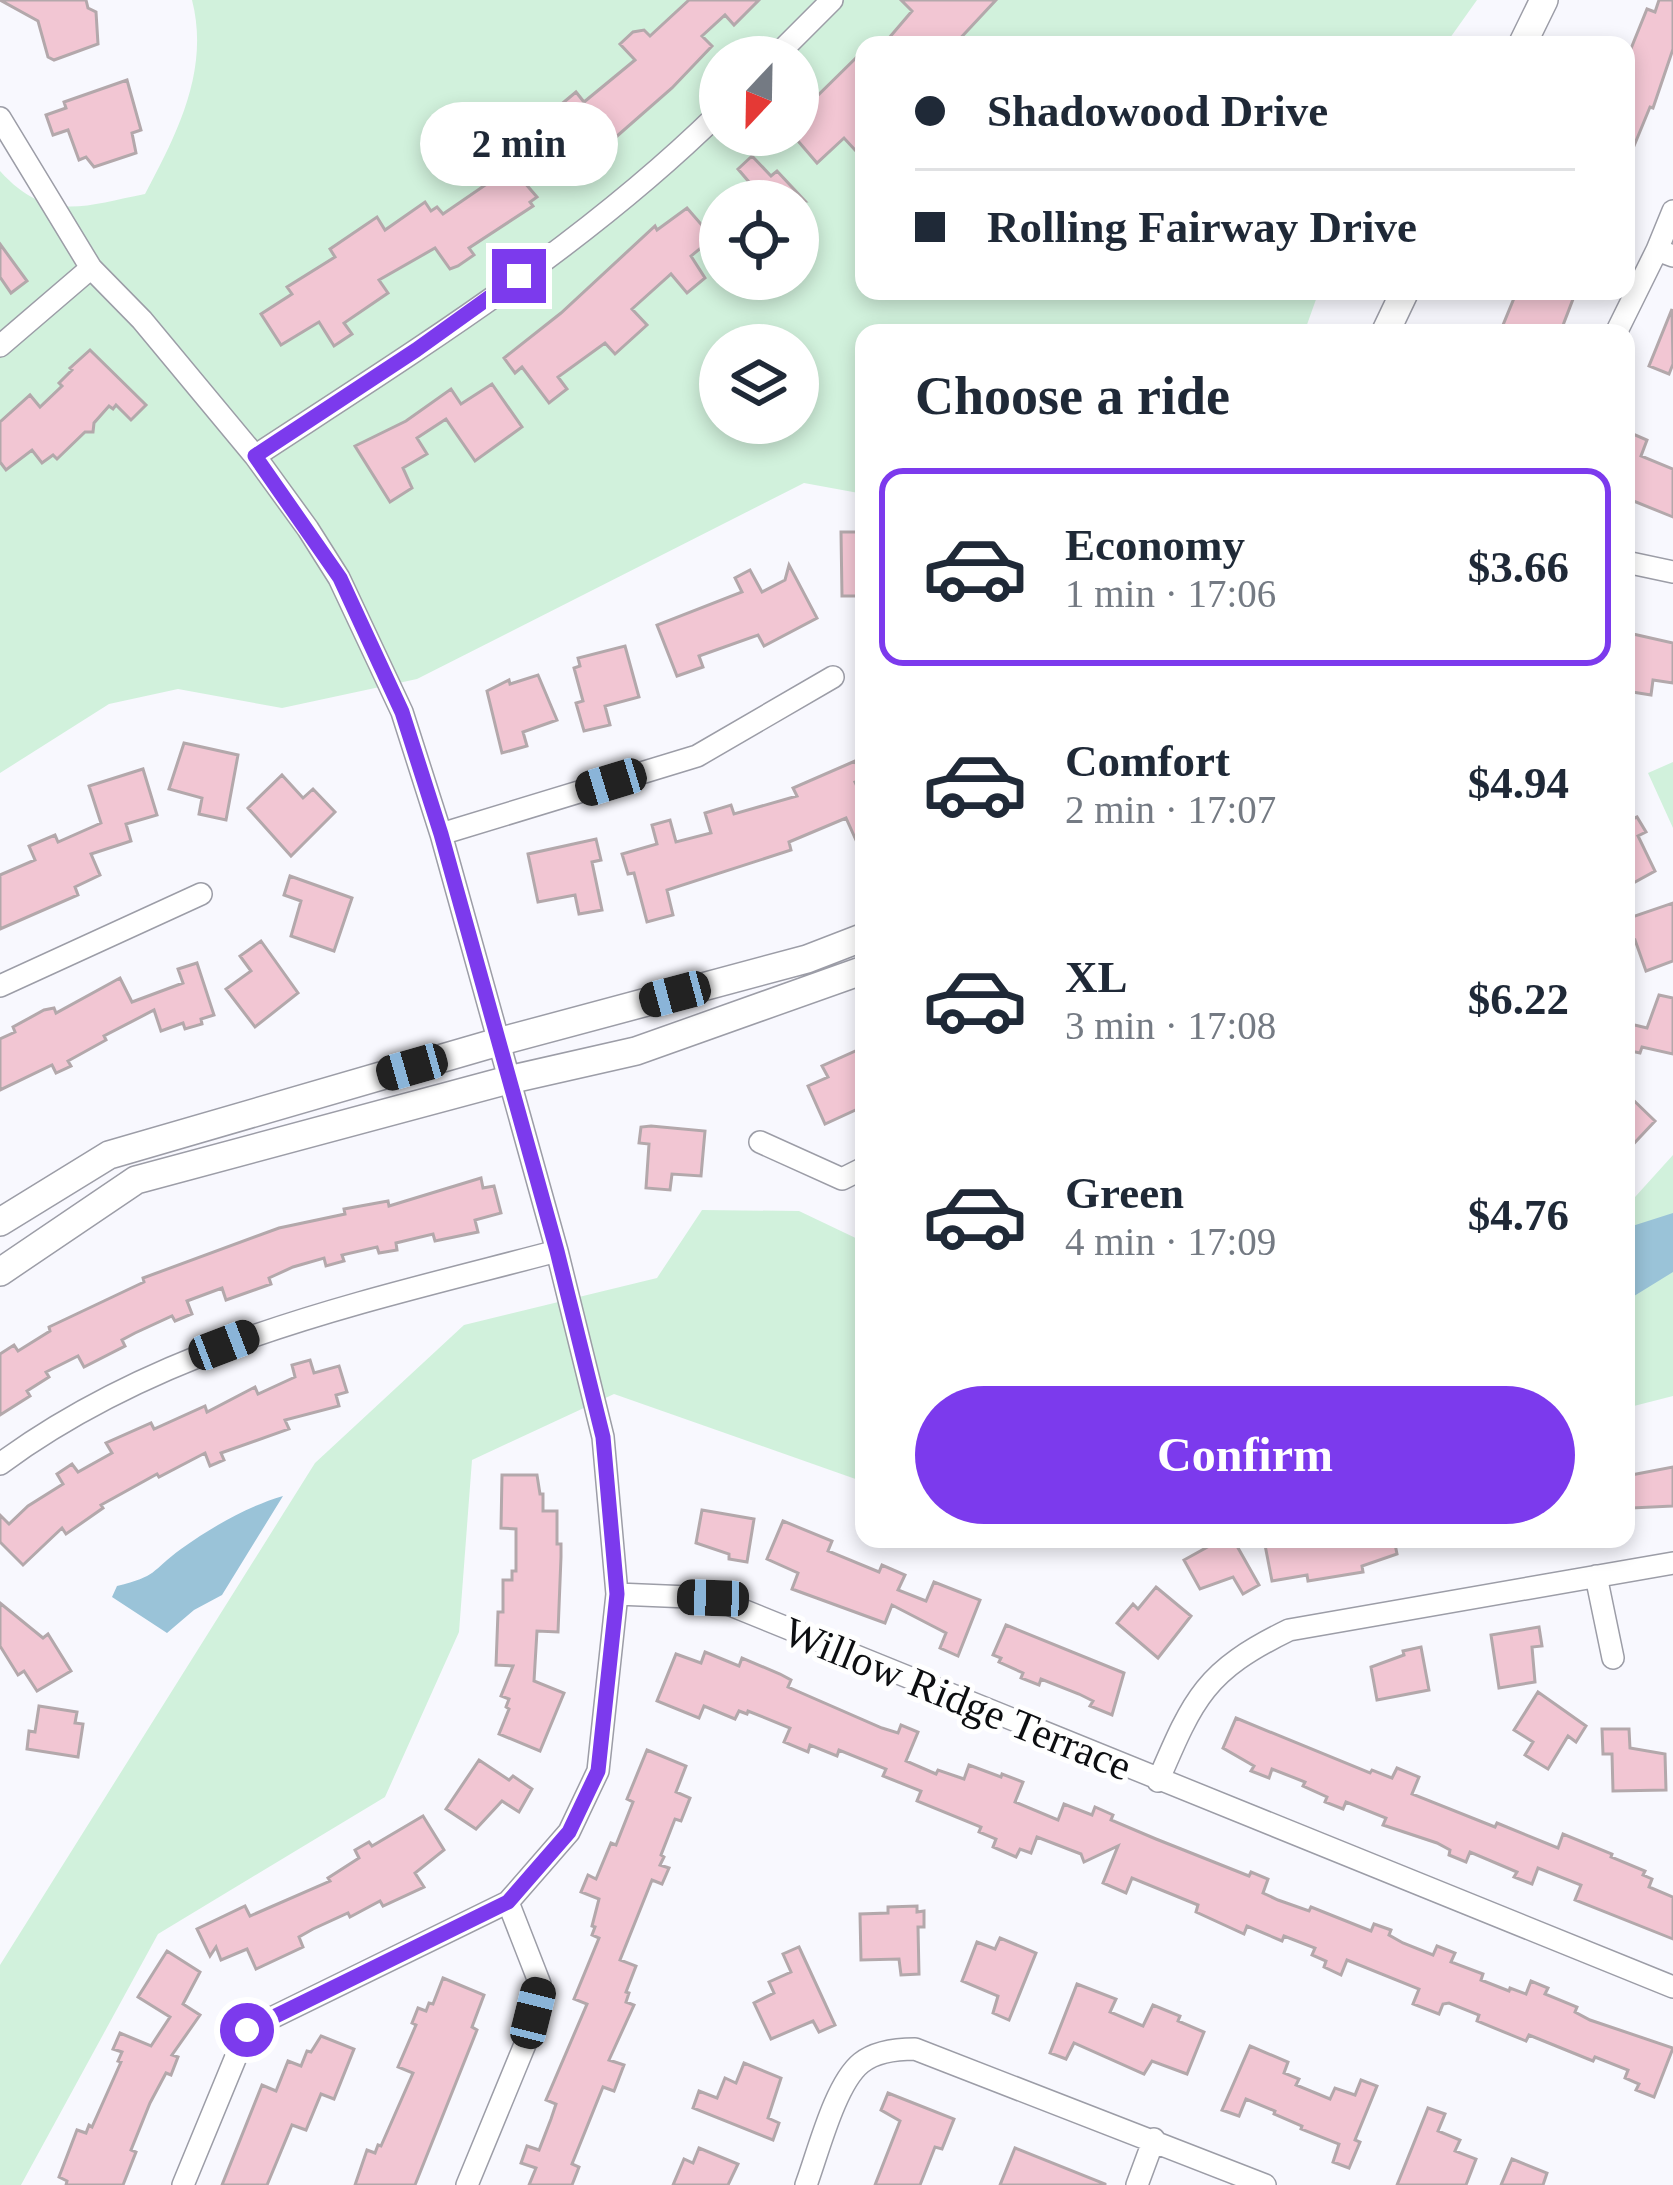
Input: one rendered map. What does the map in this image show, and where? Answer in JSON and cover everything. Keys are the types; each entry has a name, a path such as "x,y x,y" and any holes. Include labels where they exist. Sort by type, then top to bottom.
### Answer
{"street":[{"path":"797,36 832,0"},
{"path":"1526,36 1544,0"},
{"path":"0,118 91,268 142,320 255,456 340,578 402,712 441,834 557,1251 603,1437 617,1594 598,1771 569,1832 508,1902 247,2030 183,2185"},
{"path":"255,456 416,350 587,227 699,132"},
{"path":"1622,324 1665,253 1673,211"},
{"path":"0,346 91,268"},
{"path":"1635,564 1673,572"},
{"path":"441,834 697,757 832,677"},
{"path":"0,986 201,894"},
{"path":"0,1222 109,1155 498,1042 807,959 855,940"},
{"path":"0,1271 136,1180 508,1080 636,1051 855,973"},
{"path":"760,1142 842,1179 855,1172"},
{"path":"0,1464 111,1397 254,1334 557,1251"},
{"name":"Willow Ridge Terrace","path":"1158,1780 1184,1720 1215,1674 1245,1651 1289,1630 1673,1563"},
{"path":"1596,1576 1612,1658"},
{"name":"Willow Ridge Terrace","path":"617,1594 713,1598 1673,1987"},
{"path":"467,2185 526,2042 541,1984 508,1902"},
{"path":"806,2185 842,2091 860,2063 892,2049 915,2049 1265,2185"},
{"path":"1137,2185 1154,2139"}],"green space":[{"path":"192,0 1477,0 1451,36 855,36 855,300 1316,300 1307,324 855,324 855,492 804,483 417,679 282,708 178,689 109,704 0,773 0,171 17,187 50,204 85,206 145,194 168,148 197,51"},
{"path":"1673,762 1673,828 1648,773"},
{"path":"1673,1155 1673,1396 1635,1406 1635,1197"},
{"path":"702,1210 799,1211 855,1238 855,1479 614,1394 472,1460 459,1632 385,1797 158,1934 21,2185 0,2185 0,1965 315,1463 464,1325 657,1278"}],"water":[{"path":"1673,1213 1673,1272 1635,1295 1635,1225"},
{"path":"283,1496 222,1595 167,1633 112,1597 117,1586 147,1576 217,1525"}],"building":[{"path":"0,0 86,0 96,12 98,44 54,60 48,57 38,21"},
{"path":"689,0 759,0 734,25 725,15 699,36 699,60 592,158 580,144 586,139 558,107 576,92 584,102 635,60 620,44 633,32 644,30 650,36"},
{"path":"901,0 996,0 962,36 891,36 912,11"},
{"path":"1659,0 1673,0 1673,49 1635,144 1635,39 1647,9 1655,12"},
{"path":"855,59 855,150 844,138 817,163 811,156 819,156 819,94"},
{"path":"127,80 141,130 132,133 136,153 94,167 86,157 79,160 68,130 53,135 46,115 66,108 64,102"},
{"path":"516,114 525,114 556,150 524,182 537,197 530,202 533,206 469,248 474,255 458,266 450,269 435,248 379,280 388,293 344,323 352,334 334,346 319,322 281,345 261,314 292,294 287,287 335,257 330,249 377,217 385,230 425,202 431,211 437,207 443,214 494,179 466,147 481,135 486,140"},
{"path":"752,156 771,176 777,171 785,180 747,180 738,169"},
{"path":"687,208 699,222 699,249 691,256 699,269 699,283 687,293 671,274 632,309 647,325 615,354 605,343 558,377 567,389 549,403 522,367 515,373 504,358 561,313 655,226 657,230"},
{"path":"0,244 27,281 11,293 0,277"},
{"path":"1513,300 1573,300 1563,324 1503,324"},
{"path":"1672,309 1673,364 1669,374 1649,366"},
{"path":"90,350 146,405 131,420 116,405 109,406 94,423 93,432 85,432 57,459 53,455 42,463 32,450 6,470 0,462 0,422 30,395 40,407"},
{"path":"492,384 522,427 475,461 446,419 417,438 427,454 403,468 412,488 390,502 355,446 406,421 451,389 461,404"},
{"path":"1635,435 1647,440 1641,456 1673,469 1673,517 1635,502"},
{"path":"841,532 855,532 855,596 842,596"},
{"path":"789,565 817,618 764,646 758,635 699,656 703,667 677,676 657,625 742,592 735,578 750,570 762,592 785,580"},
{"path":"1635,634 1673,643 1673,683 1653,680 1651,695 1635,692"},
{"path":"625,646 639,697 605,706 610,725 584,731 576,703 583,701 574,668 580,666 578,658"},
{"path":"538,675 557,720 523,732 527,746 502,753 487,691 509,680 510,684"},
{"path":"184,743 238,755 226,820 199,814 202,798 169,789"},
{"path":"855,761 855,838 846,818 789,842 791,850 667,890 673,915 647,922 634,873 628,874 622,854 657,844 652,825 670,820 676,842 711,833 705,813 731,805 734,814 797,796 793,788"},
{"path":"143,769 157,815 126,824 131,841 91,854 100,875 75,887 78,895 0,929 0,875 35,860 29,846 55,835 58,842 101,823 89,786"},
{"path":"282,775 303,798 313,789 335,812 291,856 248,808"},
{"path":"1637,817 1646,832 1638,836 1655,871 1635,882"},
{"path":"596,839 601,860 592,862 602,910 579,914 575,895 538,902 528,854"},
{"path":"290,876 352,898 334,951 291,936 301,901 284,895"},
{"path":"1673,903 1673,961 1646,971 1635,940 1635,916"},
{"path":"261,941 298,993 255,1027 226,989 251,971 240,956"},
{"path":"197,963 214,1015 201,1019 202,1024 185,1029 183,1023 161,1031 154,1010 104,1036 106,1040 68,1061 71,1066 56,1073 52,1065 0,1090 0,1039 15,1032 13,1027 44,1010 54,1008 56,1013 120,978 132,1002 183,983 178,969"},
{"path":"1659,995 1673,998 1673,1054 1642,1047 1640,1053 1635,1052 1635,1025 1647,1028"},
{"path":"855,1051 855,1110 825,1124 808,1086 828,1077 822,1066"},
{"path":"1635,1102 1655,1121 1635,1142"},
{"path":"641,1127 705,1131 701,1176 672,1174 670,1190 646,1188 649,1144 639,1143"},
{"path":"481,1178 483,1188 494,1186 501,1213 475,1220 478,1232 435,1241 433,1234 396,1243 397,1250 379,1253 377,1247 342,1255 344,1261 326,1266 324,1258 293,1267 269,1278 271,1284 226,1300 222,1288 187,1301 192,1314 175,1321 172,1316 135,1333 122,1340 125,1346 84,1367 78,1356 46,1372 49,1377 27,1391 30,1396 0,1415 0,1354 14,1345 18,1351 50,1331 49,1327 144,1282 143,1278 279,1228 345,1214 344,1209 388,1201 389,1206"},
{"path":"310,1360 314,1373 339,1366 347,1392 336,1395 339,1406 285,1420 289,1429 221,1453 224,1460 210,1466 205,1453 157,1474 101,1505 66,1534 62,1528 23,1565 0,1542 0,1515 9,1524 63,1484 57,1474 72,1464 78,1472 112,1453 106,1443 151,1423 154,1429 205,1406 207,1412 255,1387 258,1394 295,1377 292,1365"},
{"path":"1673,1467 1673,1506 1635,1508 1635,1474"},
{"path":"502,1475 537,1475 543,1511 557,1511 557,1544 561,1544 558,1632 537,1631 534,1681 564,1693 540,1751 499,1734 509,1709 509,1699 501,1696 513,1666 496,1665 498,1612 503,1612 503,1580 512,1580 512,1571 516,1571 516,1529 501,1528"},
{"path":"702,1510 754,1519 747,1562 696,1543"},
{"path":"783,1521 832,1541 828,1551 879,1572 882,1565 905,1575 898,1590 926,1601 934,1582 980,1600 958,1656 940,1648 946,1633 892,1605 885,1623 792,1589 798,1573 767,1559"},
{"path":"1206,1548 1238,1548 1259,1585 1243,1594 1233,1577 1200,1589 1184,1560"},
{"path":"1266,1548 1396,1548 1397,1554 1362,1566 1363,1572 1272,1581"},
{"path":"1156,1587 1191,1616 1158,1658 1117,1623 1133,1604 1138,1609"},
{"path":"0,1603 43,1638 48,1634 71,1671 37,1691 24,1671 18,1675 0,1646"},
{"path":"1006,1625 1124,1673 1112,1715 1090,1706 1093,1701 1079,1694 1041,1679 1039,1685 1021,1678 1023,1673 999,1662 1001,1658 993,1655"},
{"path":"1539,1627 1542,1646 1532,1647 1535,1682 1499,1688 1491,1635"},
{"path":"1421,1647 1429,1690 1377,1700 1371,1667"},
{"path":"705,1652 739,1666 742,1658 780,1674 791,1680 788,1687 882,1728 898,1733 901,1725 918,1732 906,1761 936,1774 938,1770 964,1779 969,1765 1002,1774 1023,1782 1015,1802 1058,1820 1064,1804 1092,1815 1095,1807 1113,1815 1111,1820 1156,1839 1268,1879 1263,1893 1278,1900 1309,1911 1311,1907 1371,1931 1374,1924 1391,1930 1389,1935 1433,1955 1437,1946 1455,1953 1451,1962 1509,1991 1526,1994 1531,1981 1548,1988 1545,1994 1577,2007 1575,2012 1590,2020 1673,2048 1654,2097 1636,2090 1639,2084 1625,2078 1628,2070 1529,2035 1526,2041 1477,2021 1479,2015 1449,2003 1443,2004 1439,2014 1413,2004 1419,1989 1347,1960 1341,1975 1312,1955 1315,1948 1284,1936 1282,1941 1247,1926 1244,1934 1196,1912 1198,1905 1132,1878 1126,1893 1103,1883 1118,1846 1084,1862 1081,1854 1037,1837 1031,1853 1020,1849 1016,1857 993,1847 996,1839 979,1832 981,1827 917,1801 921,1791 883,1776 886,1769 839,1750 837,1756 810,1745 808,1752 784,1742 790,1728 748,1711 739,1711 735,1719 704,1706 699,1718 657,1701 676,1654 701,1663"},
{"path":"1538,1692 1586,1726 1576,1742 1568,1736 1548,1769 1525,1755 1533,1742 1514,1730"},
{"path":"39,1706 77,1712 75,1723 83,1724 78,1757 27,1749"},
{"path":"1236,1718 1370,1773 1392,1778 1397,1768 1419,1777 1412,1794 1495,1827 1497,1823 1558,1848 1563,1834 1612,1854 1645,1871 1643,1875 1652,1879 1649,1887 1673,1897 1673,1939 1575,1900 1581,1885 1538,1868 1532,1884 1514,1877 1517,1872 1470,1852 1466,1862 1437,1843 1383,1825 1386,1818 1346,1802 1343,1809 1325,1802 1327,1797 1303,1786 1305,1782 1272,1769 1269,1778 1251,1771 1254,1766 1223,1748"},
{"path":"1602,1729 1629,1729 1630,1748 1665,1754 1666,1790 1613,1791 1612,1754 1603,1754"},
{"path":"647,1750 686,1766 676,1792 690,1798 681,1821 675,1819 661,1855 660,1865 669,1868 662,1884 652,1880 620,1960 636,1966 626,1992 626,2002 634,2005 609,2060 624,2065 614,2091 603,2087 572,2164 579,2167 572,2185 529,2185 536,2168 521,2163 527,2146 539,2150 551,2119 556,2104 546,2100 587,2004 574,1999 599,1938 592,1935 592,1926 599,1899 581,1892 588,1875 596,1879 611,1843 616,1845 633,1802 627,1799"},
{"path":"479,1760 532,1789 519,1812 502,1801 476,1829 446,1809"},
{"path":"423,1816 444,1850 415,1873 424,1887 313,1929 299,1937 303,1947 256,1969 247,1949 221,1960 216,1947 210,1956 197,1929 245,1906 250,1916 330,1881 359,1858 355,1850 369,1842 372,1846"},
{"path":"917,1906 917,1912 924,1911 924,1927 918,1927 919,1974 901,1975 899,1959 861,1960 860,1914"},
{"path":"1000,1938 1036,1953 1009,2020 993,2013 998,1996 962,1981 977,1942 995,1949"},
{"path":"799,1947 835,2025 819,2032 813,2021 771,2039 754,2003 774,1993 769,1982 791,1972 783,1954"},
{"path":"167,1951 200,1972 183,2004 200,2015 172,2055 178,2057 171,2075 166,2073 150,2103 123,2185 66,2185 59,2177 77,2130 86,2133 92,2127 121,2062 122,2052 113,2049 120,2033 151,2046 170,2017 138,1997"},
{"path":"443,1978 484,1995 472,2027 477,2030 415,2185 355,2185 367,2150 375,2153 381,2146 413,2073 398,2067 418,2008 426,2011 433,2004"},
{"path":"1077,1984 1116,1999 1110,2012 1143,2026 1153,2005 1204,2032 1187,2074 1152,2061 1144,2074 1074,2043 1066,2059 1050,2053"},
{"path":"321,2036 354,2049 334,2099 321,2094 306,2130 292,2125 267,2185 222,2185 262,2085 276,2091 288,2061 301,2066"},
{"path":"1250,2046 1288,2062 1284,2073 1299,2079 1296,2085 1330,2099 1335,2088 1355,2095 1361,2080 1377,2086 1349,2168 1333,2162 1339,2144 1301,2129 1275,2111 1246,2099 1239,2116 1222,2110"},
{"path":"744,2063 781,2078 768,2118 779,2123 773,2140 693,2108 699,2091 717,2098 725,2078 736,2083"},
{"path":"888,2093 954,2119 942,2149 935,2147 920,2185 875,2185 900,2121 881,2110"},
{"path":"1428,2108 1445,2114 1438,2131 1460,2140 1455,2151 1476,2159 1466,2185 1397,2185"},
{"path":"699,2148 738,2164 728,2185 673,2185 684,2159 693,2163"},
{"path":"1015,2148 1105,2184 1105,2185 1000,2185"},
{"path":"1512,2159 1547,2173 1543,2185 1501,2185"}],"route":[{"path":"247,2030 508,1902 569,1832 598,1771 617,1594 603,1437 557,1251 441,834 402,712 340,578 255,456 519,276"}]}
